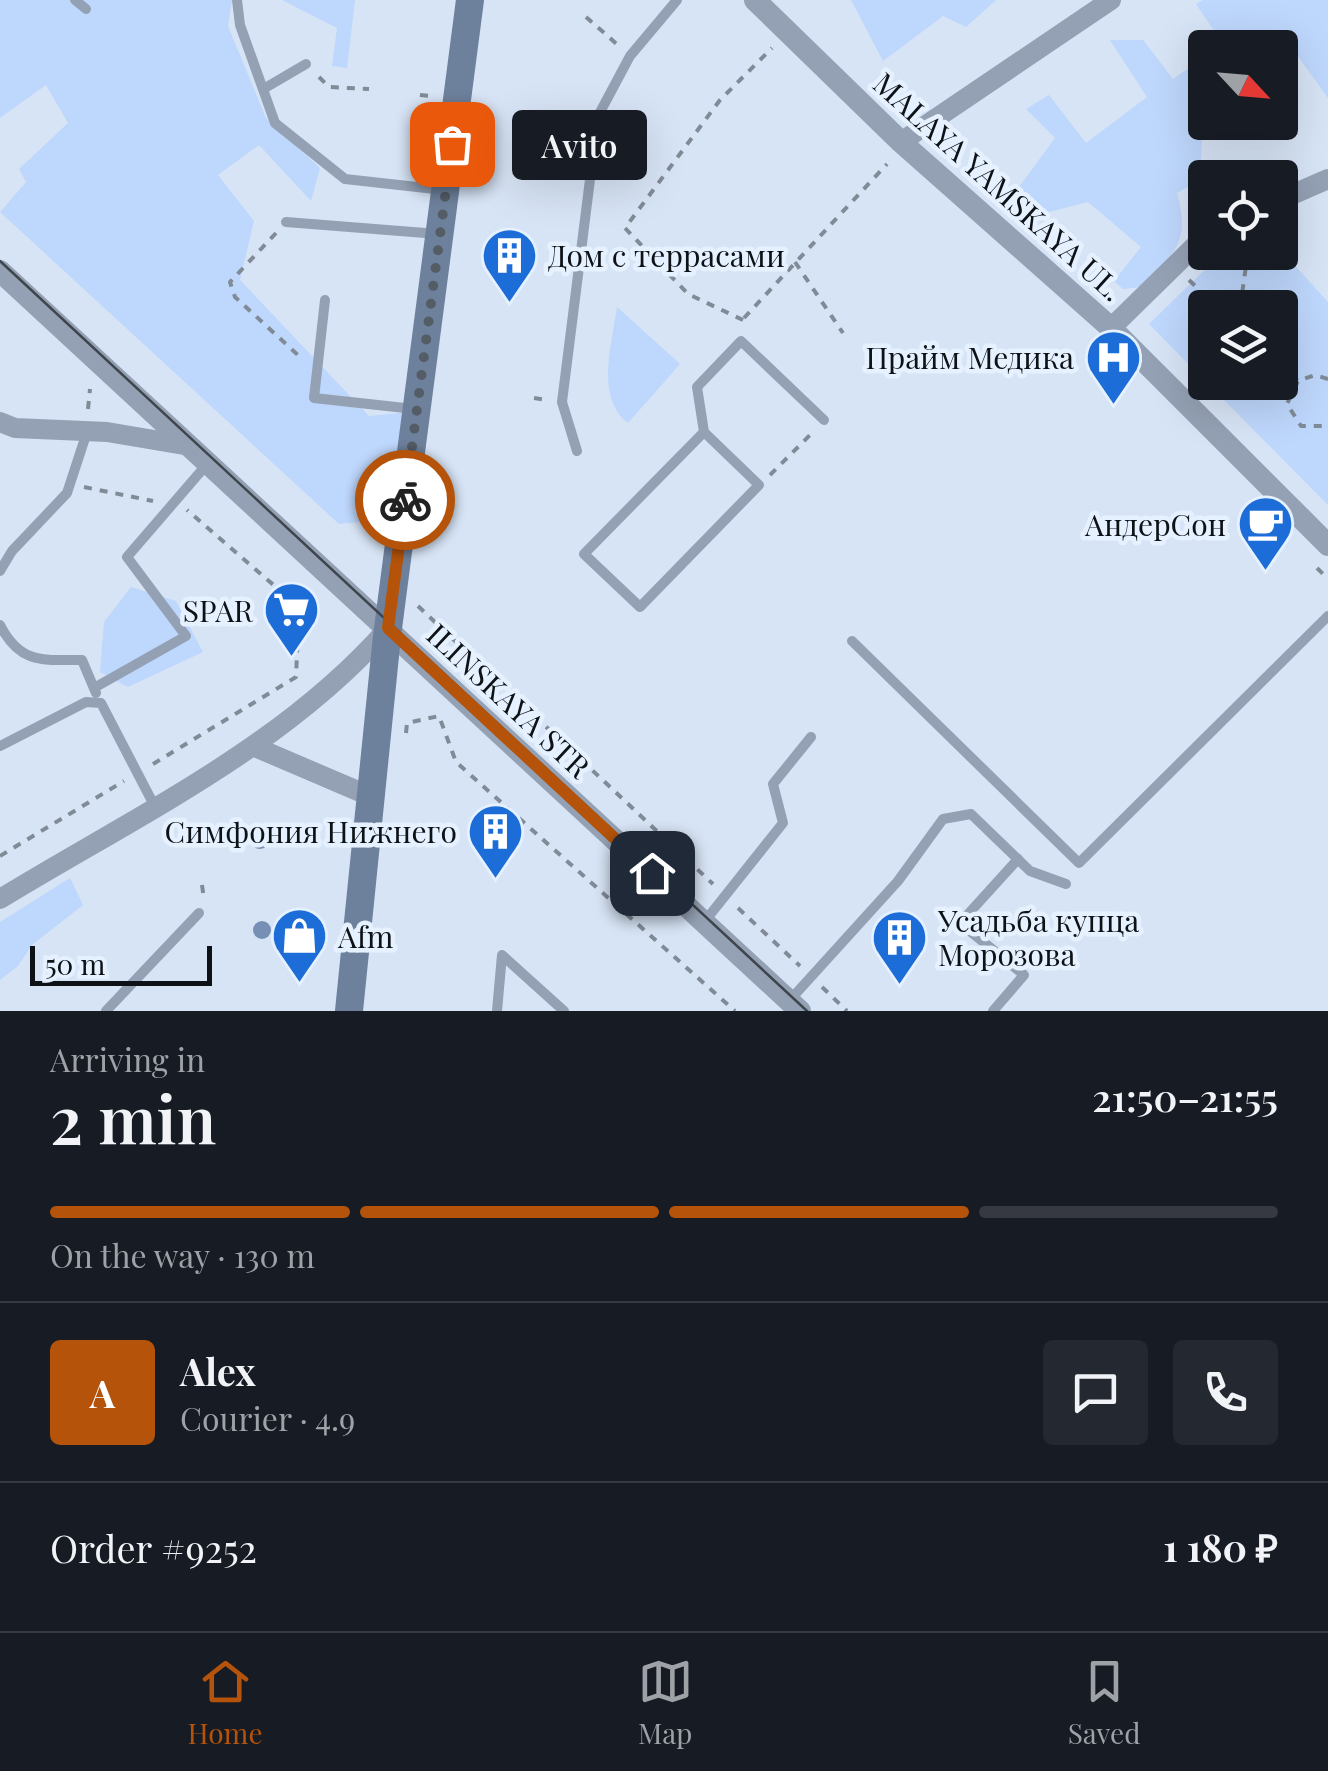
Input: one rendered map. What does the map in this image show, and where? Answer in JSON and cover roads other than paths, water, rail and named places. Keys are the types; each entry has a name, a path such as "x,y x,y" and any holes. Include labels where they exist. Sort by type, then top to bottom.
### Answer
{"main road":[{"path":"350,1011 388,628 470,0"}],"street":[{"name":"MALAYA YAMSKAYA UL.","path":"755,0 897,150 1111,328 1328,545"},
{"path":"897,150 1110,0"},
{"path":"1298,192 1328,179"},
{"path":"1111,328 1188,253"},
{"name":"ILINSKAYA STR","path":"0,271 795,1006"},
{"path":"0,422 15,428 87,431 190,446"},
{"path":"0,899 255,747 358,662 388,628"},
{"path":"255,747 372,796"}],"lane":[{"path":"76,0 86,9"},
{"path":"238,0 239,18 276,124 345,178 445,190"},
{"path":"576,451 562,402 598,116 630,56 678,0"},
{"path":"239,18 252,6"},
{"path":"266,88 306,64"},
{"path":"452,144 486,148"},
{"path":"286,222 439,234"},
{"path":"325,300 314,398 416,409"},
{"path":"704,432 584,554 640,607 759,485 704,432 697,387 741,341 824,420"},
{"path":"0,571 70,484 87,431"},
{"path":"94,688 186,636 127,558 208,462"},
{"path":"852,641 1079,862 1328,616"},
{"path":"0,625 11,646 36,660 82,660 100,703 154,804"},
{"path":"0,746 86,702 100,703"},
{"path":"704,922 783,823 772,784 811,737"},
{"path":"795,1006 811,976 898,882 943,820 971,814 1030,871 1066,884"},
{"path":"994,1011 1024,975 960,923 1018,860"},
{"path":"106,1011 199,914"},
{"path":"498,1011 502,954 564,1011"}],"tram line":[{"path":"0,261 807,1011"}],"place":[{"name":"Avito","path":"452,144"},
{"name":"Дом с террасами","path":"509,304"},
{"name":"Прайм Медика","path":"1113,406"},
{"name":"АндерСон","path":"1265,573"},
{"name":"SPAR","path":"292,659"},
{"name":"Симфония Нижнего","path":"496,880"},
{"name":"Afm","path":"299,985"},
{"name":"Усадьба купца Морозова","path":"899,986"}]}
